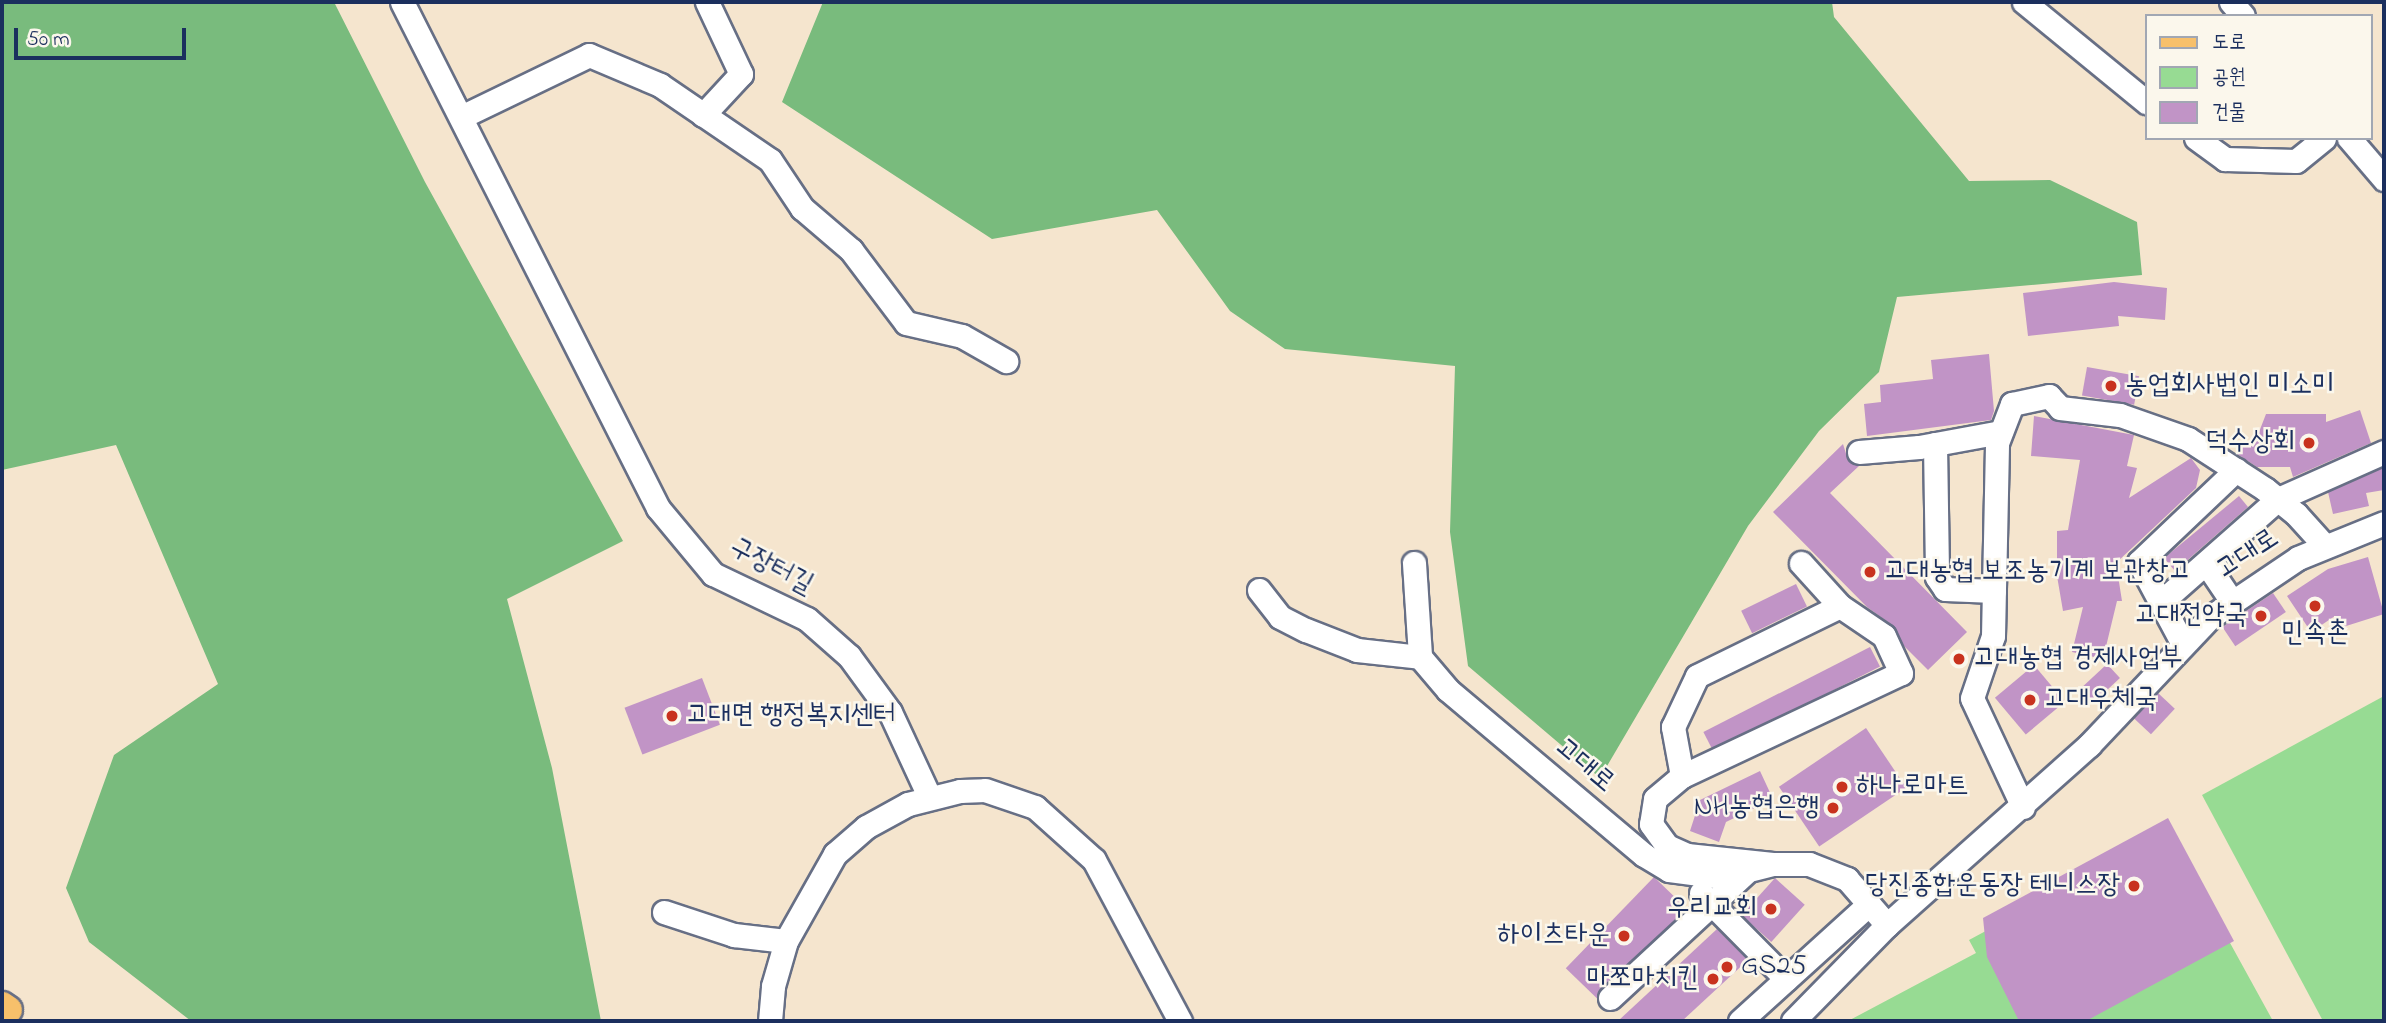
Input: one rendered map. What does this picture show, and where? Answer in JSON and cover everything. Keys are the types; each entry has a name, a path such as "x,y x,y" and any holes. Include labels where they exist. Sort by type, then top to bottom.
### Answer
{"street":[{"name":"구장터길","path":"402,2 463,116 658,508 713,574 807,619 849,656 890,712 929,796"},
{"path":"703,115 741,74 707,2"},
{"path":"2024,2 2144,100"},
{"path":"463,116 589,55 660,85 770,160 802,208 851,250 906,323 962,336 1006,361"},
{"path":"2199,140 2225,159 2296,161 2322,140"},
{"path":"2351,140 2380,163"},
{"path":"2023,807 1972,698 1993,636 1997,443 2012,404 2049,396 2060,408 2153,424 2188,439 2278,499 2324,545"},
{"path":"1859,452 1935,444 2001,432"},
{"path":"1935,444 1937,577 1945,589 1994,591"},
{"name":"고대로","path":"2161,602 2278,499 2384,452"},
{"path":"2183,644 2139,562 2236,470"},
{"name":"고대로","path":"1793,1021 1887,925 2090,745 2183,644 2231,600 2324,545 2384,523"},
{"path":"1259,590 1280,617 1306,631 1357,650 1420,657 1414,563"},
{"path":"1773,864 1687,855 1663,844 1653,829 1651,809 1663,788 1682,776 1901,673 1884,636 1840,606 1801,563"},
{"path":"2206,563 2231,600"},
{"path":"1682,776 1673,727 1697,676 1840,606"},
{"name":"고대로","path":"1420,657 1448,690 1644,855 1681,873 1721,877 1773,864 1809,864 1835,873 1887,925"},
{"path":"770,1021 773,986 786,941 822,872 849,840 894,810 929,796 960,791 1001,793 1035,807 1064,830 1107,880 1180,1021"},
{"path":"1681,873 1786,979"},
{"path":"1610,998 1745,873"},
{"path":"1740,1021 1868,904"},
{"path":"664,912 734,935 786,941"}],"green space":[{"path":"2,2 334,2 425,182 623,541 507,599 552,768 601,1021 191,1021 89,942 66,888 114,755 218,684 116,445 2,470"},
{"path":"823,2 1832,2 1834,17 1969,181 2050,180 2137,222 2142,275 1897,297 1879,372 1819,431 1748,526 1600,778 1468,666 1450,532 1455,366 1285,349 1230,311 1157,210 992,239 782,102"},
{"path":"2384,696 2384,1021 2323,1021 2202,795"},
{"name":"당진종합운동장 테니스장","path":"2169,832 2273,1021 1848,1021 1976,953 1969,940"}],"building":[{"path":"2114,282 2167,288 2165,320 2118,316 2119,326 2028,336 2023,293"},
{"path":"1989,354 1994,411 1991,420 1867,436 1864,404 1881,402 1880,385 1933,379 1931,360"},
{"path":"2087,367 2139,376 2134,405 2082,396"},
{"path":"2360,410 2371,443 2293,477 2290,467 2257,467 2237,454 2240,444 2254,445 2266,414 2326,414 2326,422"},
{"path":"2034,416 2134,435 2127,466 2137,468 2129,498 2191,458 2200,470 2196,488 2116,563 2122,601 2117,601 2103,659 2072,652 2083,607 2063,611 2057,576 2057,531 2068,530 2080,460 2031,456"},
{"name":"고대농협 보조농기계 보관창고","path":"1843,444 1848,460 1859,466 1830,493 1967,632 1928,670 1903,645 1892,625 1867,607 1773,512"},
{"path":"2384,467 2384,490 2366,493 2369,506 2333,514 2328,492"},
{"path":"2239,496 2248,507 2175,571 2164,558"},
{"path":"2368,557 2384,614 2343,627 2335,616 2311,632 2287,596 2328,569"},
{"path":"1796,584 1807,606 1752,633 1741,611"},
{"path":"2273,593 2286,612 2235,646 2222,627"},
{"path":"1870,647 1880,667 1713,751 1703,732"},
{"path":"2107,664 2120,678 2094,702 2081,689"},
{"path":"2034,665 2065,702 2026,735 1995,698"},
{"name":"고대면 행정복지센터","path":"702,678 720,725 642,754 625,708"},
{"path":"2158,693 2175,709 2151,734 2134,719"},
{"name":"하나로마트","path":"1866,728 1906,788 1819,846 1779,787"},
{"path":"1760,771 1773,799 1726,822 1719,842 1690,831 1700,800"},
{"name":"당진종합운동장 테니스장","path":"2168,818 2234,941 2086,1021 2019,1021 1987,957 1983,918"},
{"name":"하이츠타운","path":"1654,877 1686,908 1598,1000 1566,968"},
{"path":"1775,878 1805,905 1771,942 1742,915"},
{"path":"1717,929 1748,960 1682,1021 1618,1021"}],"place":[{"name":"농업회사법인 미소미","path":"2111,386"},
{"name":"덕수상회","path":"2309,443"},
{"name":"고대농협 보조농기계 보관창고","path":"1870,572"},
{"name":"민속촌","path":"2315,606"},
{"name":"고대전약국","path":"2261,616"},
{"name":"고대농협 경제사업부","path":"1959,659"},
{"name":"고대우체국","path":"2030,700"},
{"name":"고대면 행정복지센터","path":"672,716"},
{"name":"하나로마트","path":"1842,787"},
{"name":"NH농협은행","path":"1833,808"},
{"name":"당진종합운동장 테니스장","path":"2134,886"},
{"name":"우리교회","path":"1771,909"},
{"name":"하이츠타운","path":"1624,936"},
{"name":"GS25","path":"1727,967"},
{"name":"마쪼마치킨","path":"1713,979"}]}
